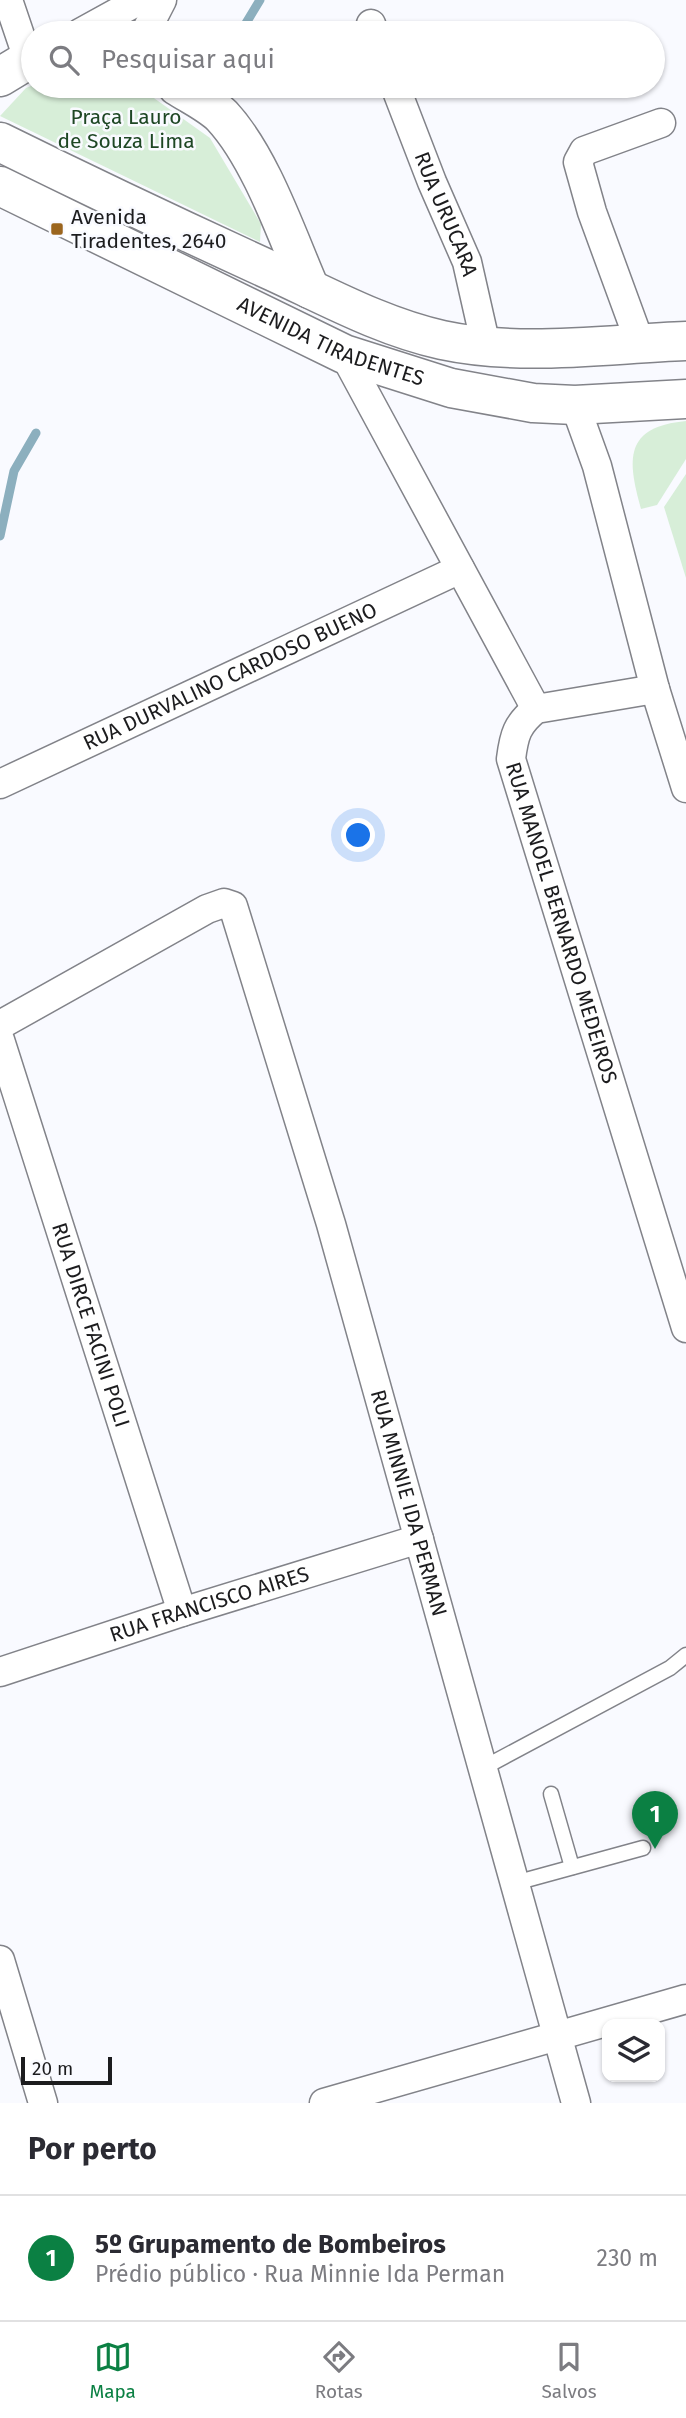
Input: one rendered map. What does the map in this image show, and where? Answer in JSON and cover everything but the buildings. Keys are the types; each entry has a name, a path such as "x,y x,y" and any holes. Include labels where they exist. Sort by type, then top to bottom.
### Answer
{"main road":[{"path":"195,98 220,114 256,165 310,289"},
{"name":"AVENIDA TIRADENTES","path":"0,142 127,205 310,289 405,329 442,340 527,348 686,341"},
{"name":"AVENIDA TIRADENTES","path":"0,186 344,354 451,388 533,403 591,404 686,399"}],"street":[{"path":"8,0 20,65"},
{"path":"102,21 140,0"},
{"path":"151,21 162,0"},
{"name":"RUA URUCARA","path":"400,98 467,262 486,346"},
{"path":"640,343 592,212 578,162 584,151 661,123"},
{"path":"344,354 536,709 655,690"},
{"path":"591,404 597,466 655,690 686,788"},
{"name":"RUA DURVALINO CARDOSO BUENO","path":"0,784 460,569"},
{"name":"RUA MANOEL BERNARDO MEDEIROS","path":"536,709 524,718 513,736 511,759 686,1328"},
{"name":"RUA MINNIE IDA PERMAN","path":"0,1025 207,909 224,903 233,906 331,1224 576,2103"},
{"name":"RUA DIRCE FACINI POLI","path":"0,1040 182,1612"},
{"name":"RUA FRANCISCO AIRES","path":"0,1672 182,1612 419,1539"},
{"path":"0,1960 43,2103"},
{"path":"324,2103 686,1998"}],"lane":[{"path":"483,1768 670,1668 686,1655"},
{"path":"551,1794 572,1867"},
{"path":"514,1883 643,1848"}],"green space":[{"name":"Praça Lauro de Souza Lima","path":"21,93 21,98 154,98 210,138 261,224 260,242 0,116"},
{"path":"686,421 686,459 657,505 641,509 633,475 635,448 641,438 651,430"},
{"path":"686,474 686,578 664,507"}],"waterway":[{"path":"247,21 260,0"},
{"path":"0,536 14,471 36,433"}],"place":[{"name":"Avenida Tiradentes, 2640","path":"57,229"},
{"name":"5º Grupamento de Bombeiros","path":"655,1849"}]}
